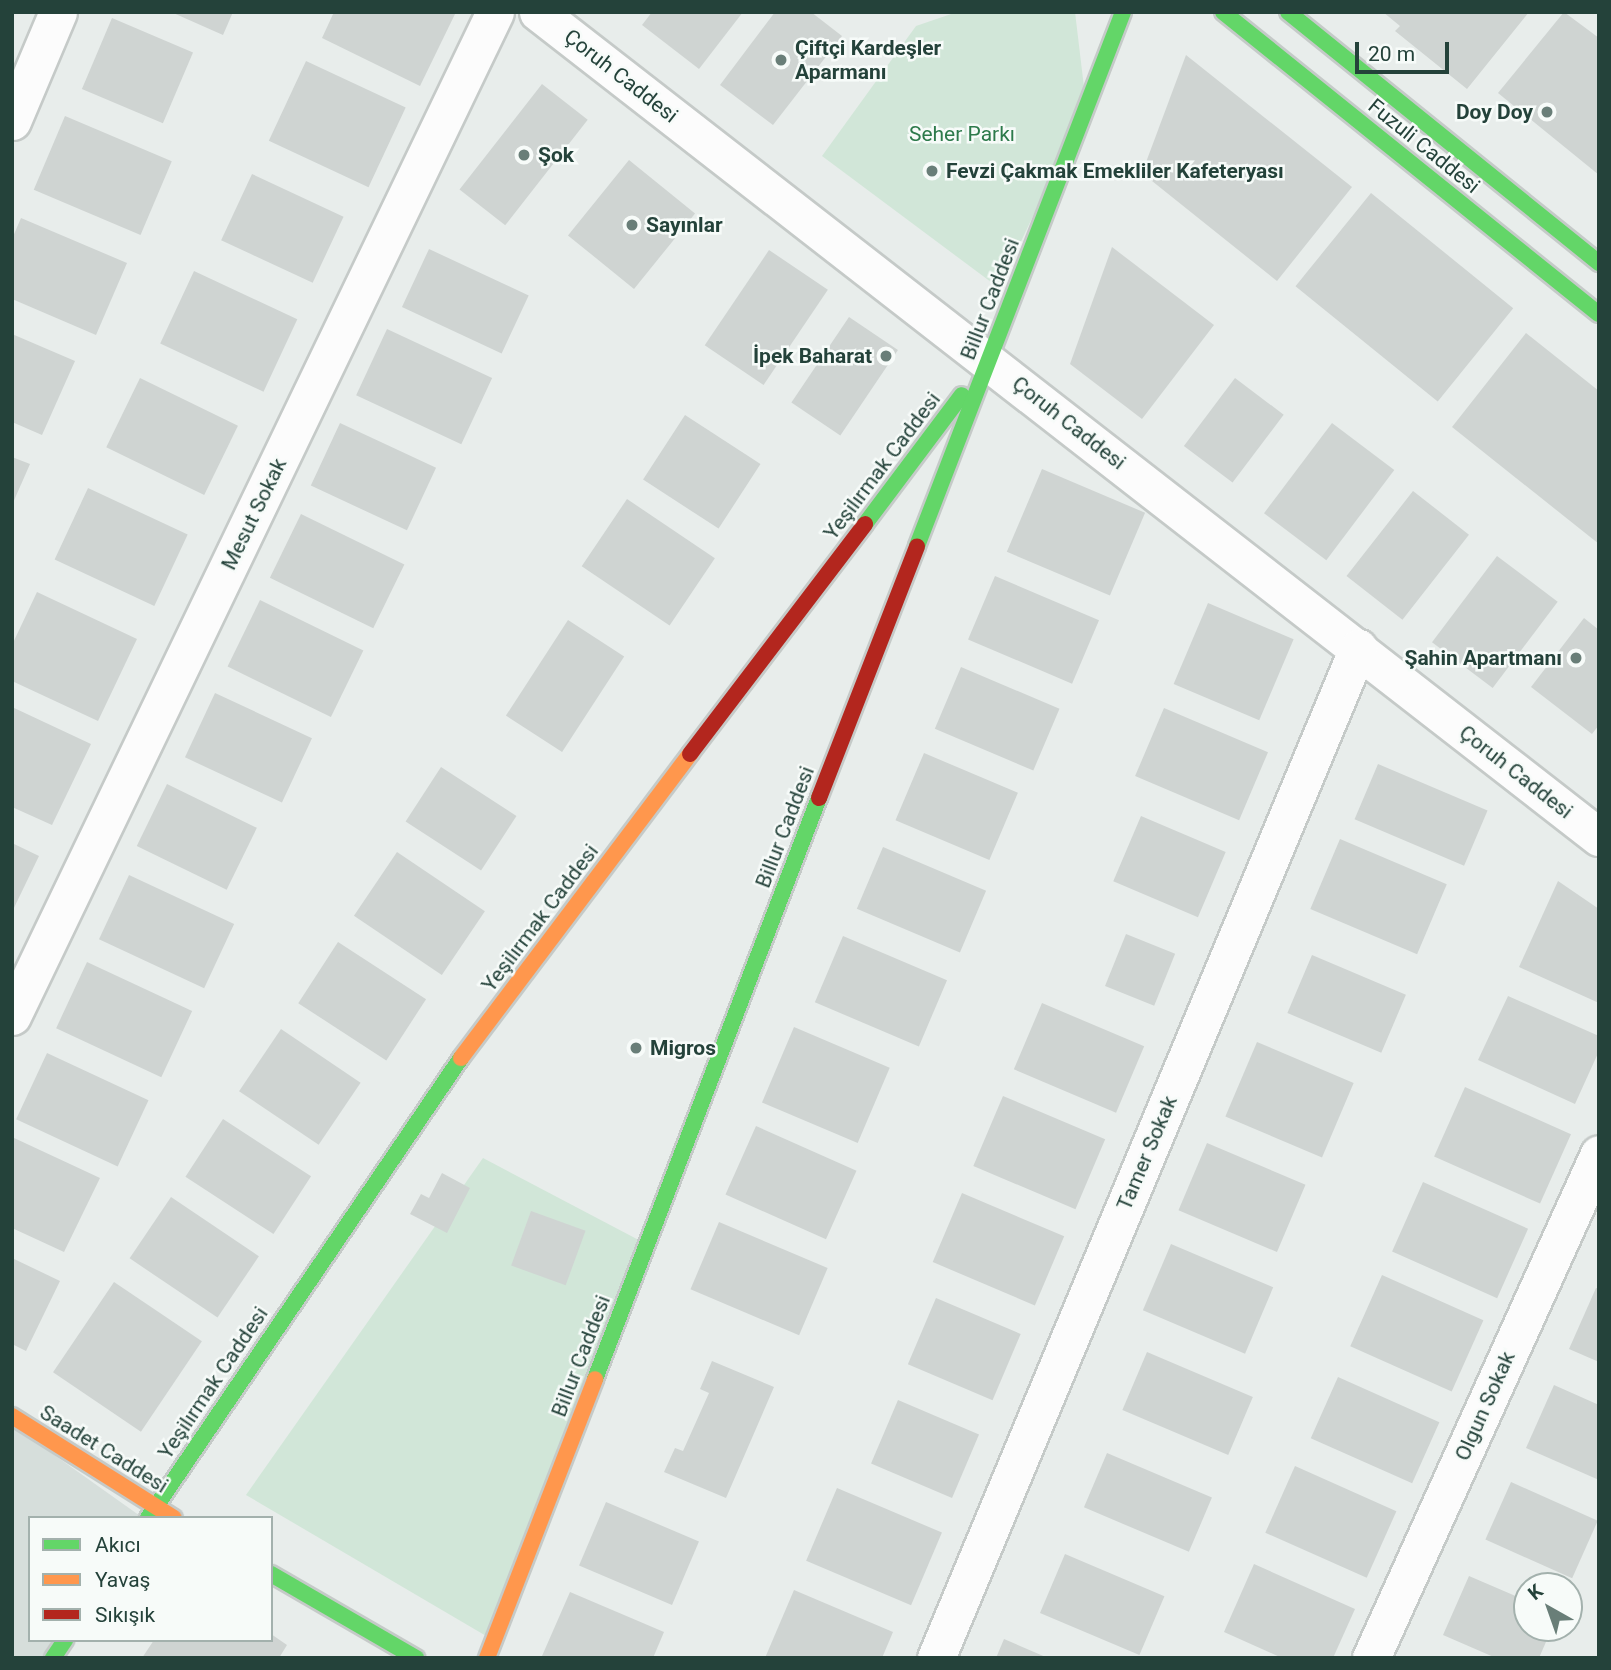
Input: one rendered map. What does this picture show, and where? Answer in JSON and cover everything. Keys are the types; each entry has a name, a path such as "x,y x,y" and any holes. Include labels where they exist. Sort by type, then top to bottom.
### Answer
{"street":[{"path":"12,121 58,12"},
{"name":"Mesut Sokak","path":"12,1016 495,12"},
{"name":"Çoruh Caddesi","path":"538,12 1599,837"},
{"name":"Billur Caddesi","path":"486,1658 1123,12"},
{"name":"Fuzuli Caddesi","path":"1223,12 1599,314"},
{"name":"Fuzuli Caddesi","path":"1288,12 1599,263"},
{"name":"Yeşilırmak Caddesi","path":"151,1512 443,1082 988,360"},
{"name":"Tamer Sokak","path":"936,1658 1359,648"},
{"name":"Olgun Sokak","path":"1371,1658 1599,1154"},
{"name":"Saadet Caddesi","path":"12,1416 151,1512"},
{"path":"273,1575 416,1658"},
{"path":"53,1658 64,1642"}],"shaded area":[{"path":"12,1425 140,1516 28,1516 28,1642 59,1642 48,1658 12,1658"}],"green space":[{"name":"Seher Parkı","path":"957,12 1075,12 1086,104 999,288 822,156 916,26"},
{"path":"483,1158 652,1247 493,1640 246,1495"}],"building":[{"path":"171,12 233,12 223,35"},
{"path":"334,12 456,12 420,86 322,38"},
{"path":"652,12 743,12 699,69 642,25"},
{"name":"Çiftçi Kardeşler Aparmanı","path":"775,12 811,12 842,36 773,125 720,85"},
{"path":"1383,12 1529,12 1467,89 1395,31 1400,26"},
{"path":"1564,12 1599,38 1599,175 1498,93"},
{"path":"112,18 193,52 163,123 82,89"},
{"path":"1186,55 1352,187 1277,281 1142,173"},
{"path":"306,61 406,107 369,187 269,141"},
{"path":"542,84 588,120 505,225 460,190"},
{"path":"65,116 172,161 141,235 34,190"},
{"path":"629,160 695,213 634,289 568,235"},
{"path":"252,174 344,217 313,283 221,240"},
{"path":"1371,193 1513,308 1438,401 1295,286"},
{"path":"21,218 127,263 96,335 12,299 12,239"},
{"path":"1112,247 1214,325 1142,419 1070,364"},
{"path":"429,249 529,295 502,353 402,307"},
{"path":"769,250 828,290 764,385 705,345"},
{"path":"194,271 297,319 264,392 160,344"},
{"path":"849,317 898,350 840,435 791,402"},
{"path":"387,329 492,378 461,444 356,395"},
{"path":"1526,333 1599,391 1599,544 1452,427"},
{"path":"12,334 75,361 42,435 12,422"},
{"path":"140,378 238,426 204,495 106,447"},
{"path":"1235,378 1284,415 1233,483 1184,446"},
{"path":"685,415 760,464 719,529 643,480"},
{"path":"340,423 436,468 407,530 311,486"},
{"path":"1332,423 1394,470 1326,560 1264,513"},
{"path":"12,457 30,464 12,505"},
{"path":"1042,469 1145,513 1110,596 1007,552"},
{"path":"88,488 188,534 154,606 55,560"},
{"path":"1413,491 1469,535 1402,620 1347,576"},
{"path":"627,499 715,558 670,625 582,566"},
{"path":"301,514 404,564 373,628 270,578"},
{"path":"1497,556 1558,602 1493,688 1432,642"},
{"path":"995,576 1099,620 1072,684 968,640"},
{"path":"37,592 137,639 98,721 12,681 12,645"},
{"path":"260,600 363,650 331,717 228,667"},
{"path":"1208,603 1294,639 1259,720 1174,684"},
{"name":"Şahin Apartmanı","path":"1584,618 1599,630 1599,725 1592,734 1531,687"},
{"path":"568,620 624,656 562,752 506,716"},
{"path":"961,667 1059,709 1033,770 935,729"},
{"path":"215,693 312,738 282,803 185,757"},
{"path":"12,707 91,744 52,825 12,807"},
{"path":"1164,708 1268,752 1239,820 1135,776"},
{"path":"924,753 1018,793 989,860 895,820"},
{"path":"1378,764 1488,810 1464,866 1355,819"},
{"path":"441,767 516,816 481,871 406,822"},
{"path":"167,784 257,828 227,890 137,846"},
{"path":"1141,816 1226,852 1198,917 1113,881"},
{"path":"1340,839 1447,884 1417,954 1310,909"},
{"path":"12,843 39,856 12,912"},
{"path":"883,847 986,891 960,952 857,909"},
{"path":"397,852 485,911 442,975 354,916"},
{"path":"129,875 234,924 204,988 99,939"},
{"path":"1558,881 1599,909 1599,1003 1519,967"},
{"path":"1126,934 1175,954 1154,1006 1105,986"},
{"path":"843,936 947,980 919,1046 815,1002"},
{"path":"338,942 426,999 386,1060 298,1003"},
{"path":"1312,955 1406,995 1381,1053 1287,1013"},
{"path":"87,962 192,1011 161,1077 56,1028"},
{"path":"1508,996 1599,1036 1599,1051 1575,1104 1478,1060"},
{"path":"1042,1003 1144,1046 1116,1113 1014,1069"},
{"path":"794,1027 890,1068 858,1143 762,1102"},
{"path":"281,1029 361,1083 319,1145 239,1091"},
{"path":"1257,1042 1354,1083 1322,1158 1225,1117"},
{"path":"47,1053 149,1100 118,1166 16,1119"},
{"path":"1465,1087 1571,1134 1540,1204 1434,1156"},
{"path":"1003,1096 1105,1139 1075,1209 973,1166"},
{"path":"223,1119 311,1176 273,1234 185,1177"},
{"path":"756,1126 856,1171 826,1239 725,1195"},
{"path":"12,1137 100,1178 64,1252 12,1228"},
{"path":"1207,1143 1305,1185 1277,1252 1178,1210"},
{"path":"442,1173 470,1188 447,1233 410,1214 421,1194 429,1198"},
{"path":"1423,1182 1528,1229 1497,1298 1392,1251"},
{"path":"962,1193 1064,1236 1035,1305 933,1262"},
{"path":"171,1197 259,1256 217,1318 130,1258"},
{"path":"531,1211 586,1231 566,1285 511,1266"},
{"path":"719,1222 828,1268 799,1335 690,1289"},
{"path":"1171,1244 1273,1287 1245,1354 1143,1310"},
{"path":"12,1258 60,1281 26,1351 12,1344"},
{"path":"1382,1275 1483,1320 1452,1391 1350,1346"},
{"path":"114,1282 202,1341 141,1432 53,1372"},
{"path":"1596,1288 1599,1289 1599,1362 1569,1349"},
{"path":"936,1298 1021,1334 993,1400 908,1364"},
{"path":"1147,1352 1253,1397 1228,1455 1122,1410"},
{"path":"712,1361 774,1387 726,1498 664,1472 675,1448 683,1451 709,1393 700,1389"},
{"path":"1338,1377 1439,1422 1412,1483 1311,1438"},
{"path":"1554,1385 1599,1405 1599,1480 1526,1448"},
{"path":"898,1400 979,1434 952,1498 871,1464"},
{"path":"1107,1453 1212,1498 1189,1552 1084,1507"},
{"path":"1295,1466 1396,1511 1367,1578 1265,1533"},
{"path":"1511,1482 1598,1521 1575,1572 1558,1572 1485,1540"},
{"path":"837,1488 942,1533 911,1605 806,1561"},
{"path":"606,1502 699,1541 672,1605 579,1566"},
{"path":"1065,1554 1164,1596 1139,1655 1040,1613"},
{"path":"1254,1564 1355,1609 1333,1658 1282,1658 1224,1632"},
{"path":"1469,1576 1513,1595 1513,1642 1546,1642 1539,1658 1496,1658 1443,1635"},
{"path":"794,1590 893,1632 882,1658 765,1658"},
{"path":"570,1592 664,1632 653,1658 542,1656"},
{"path":"273,1635 287,1645 279,1658 142,1658 153,1642 273,1642"},
{"path":"1004,1639 1048,1658 996,1658"}],"traffic: fast":[{"path":"917,546 1123,12"},
{"path":"1223,12 1599,314"},
{"path":"1288,12 1599,263"},
{"path":"865,524 962,395"},
{"path":"595,1379 819,798"},
{"path":"149,1516 461,1058"},
{"path":"273,1575 416,1658"},
{"path":"53,1658 64,1642"}],"traffic: slow":[{"path":"461,1058 690,754"},
{"path":"487,1658 595,1379"},
{"path":"12,1416 171,1516"}],"traffic: jam":[{"path":"690,754 865,524"},
{"path":"819,798 917,546"}],"place":[{"name":"Çiftçi Kardeşler Aparmanı","path":"781,60"},
{"name":"Doy Doy","path":"1547,112"},
{"name":"Şok","path":"524,155"},
{"name":"Fevzi Çakmak Emekliler Kafeteryası","path":"932,171"},
{"name":"Sayınlar","path":"632,225"},
{"name":"İpek Baharat","path":"886,356"},
{"name":"Şahin Apartmanı","path":"1576,658"},
{"name":"Migros","path":"636,1048"}]}
